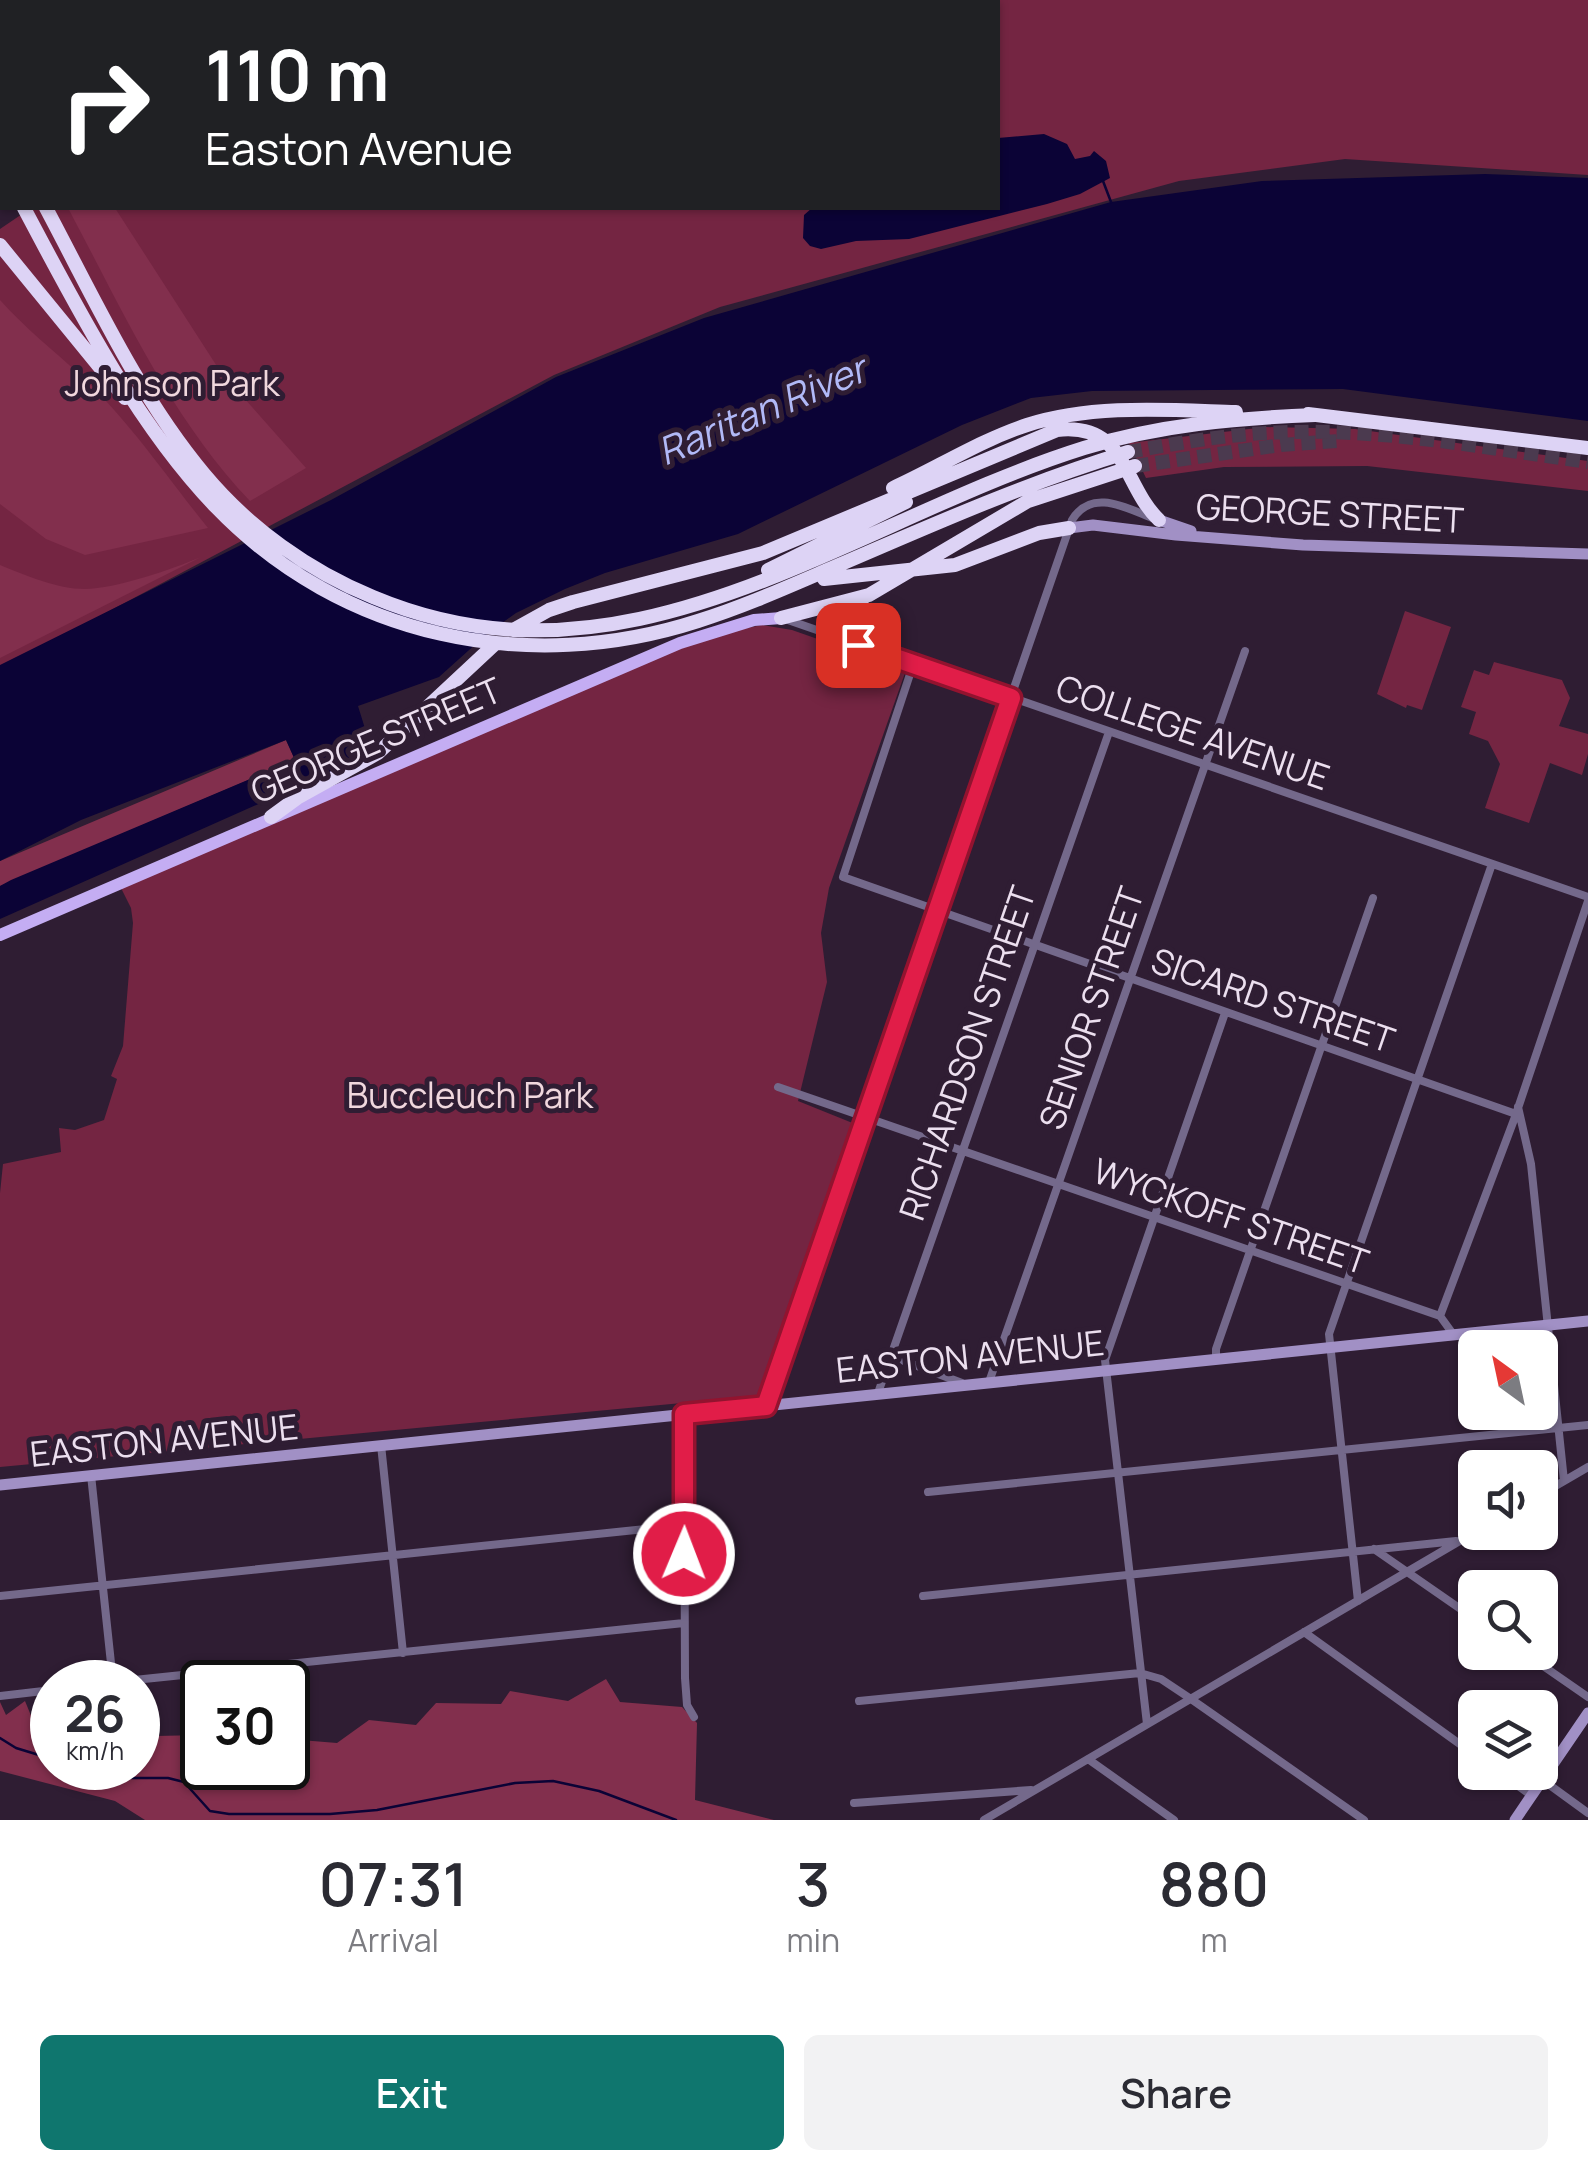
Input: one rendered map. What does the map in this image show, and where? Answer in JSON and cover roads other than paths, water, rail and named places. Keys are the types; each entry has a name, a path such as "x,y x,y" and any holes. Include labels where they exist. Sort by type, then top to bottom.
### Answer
{"highway":[{"path":"25,210 133,403"},
{"path":"47,210 152,400 204,473 238,509 277,543 354,590 420,615 462,625 542,632 664,614 767,580 1027,468 1086,448 1181,426 1315,414"},
{"path":"2,248 215,506 264,551 350,602 442,635 483,643 558,648 656,634 784,588 1043,480 1128,452"},
{"path":"763,553 1004,435 1046,420 1101,412 1315,414 1588,448"},
{"path":"271,817 378,753 489,648 549,610 763,553 1056,430 1084,430 1108,443 1125,463 1145,504 1159,520"},
{"path":"664,614 765,571 991,458"},
{"path":"858,645 846,622 869,594 1028,501 1136,466"},
{"path":"784,588 839,575 955,564 1039,533 1069,528"},
{"path":"781,618 869,594"}],"main road":[{"name":"GEORGE STREET","path":"0,935 680,643 754,620 781,618"}],"street":[{"path":"766,1406 1075,514 1098,501 1113,503 1210,536"},
{"name":"GEORGE STREET","path":"1069,528 1093,525 1176,536 1304,545 1588,554"},
{"name":"COLLEGE AVENUE","path":"781,618 1588,899"},
{"name":"SENIOR STREET","path":"989,1382 1245,651"},
{"name":"SICARD STREET","path":"913,664 843,877 1225,1013 1517,1110"},
{"name":"RICHARDSON STREET","path":"878,1394 1109,732"},
{"path":"1358,1601 1330,1334 1492,864"},
{"path":"1216,1358 1373,898"},
{"path":"1453,1334 1440,1316 1517,1110 1588,899"},
{"path":"1147,1724 1104,1360 1225,1013"},
{"name":"WYCKOFF STREET","path":"778,1087 1440,1316"},
{"path":"1517,1110 1531,1164 1548,1330"},
{"name":"EASTON AVENUE","path":"0,1485 1588,1321"},
{"path":"891,1356 966,1384"},
{"path":"684,1414 686,1705 694,1717"},
{"path":"1564,1480 1558,1428 1588,1425"},
{"path":"928,1492 1538,1430"},
{"path":"382,1445 403,1653"},
{"path":"1558,1484 1588,1466"},
{"path":"91,1475 112,1660"},
{"path":"0,1596 684,1525"},
{"path":"922,1596 1458,1541"},
{"path":"984,1820 998,1817 1036,1790 1458,1543"},
{"path":"1374,1549 1458,1608"},
{"path":"160,1677 684,1623"},
{"path":"1304,1632 1458,1743"},
{"path":"1550,1670 1588,1696"},
{"path":"860,1701 1140,1672 1191,1699 1364,1820"},
{"path":"0,1696 30,1693"},
{"path":"1558,1759 1588,1713"},
{"path":"1088,1759 1174,1820"},
{"path":"854,1803 1036,1790"},
{"path":"1524,1790 1532,1796"},
{"path":"1515,1820 1537,1790"},
{"path":"1556,1790 1588,1813"}],"water":[{"path":"1044,134 1067,144 1075,159 1090,156 1094,151 1106,161 1110,178 1080,194 909,239 856,241 821,249 810,246 803,238 804,215 810,210 1000,210 1000,138"},
{"name":"Raritan River","path":"1485,174 1588,178 1588,421 1343,389 1092,391 1031,398 962,425 738,534 605,573 516,613 439,677 358,706 367,735 361,739 366,753 302,789 272,798 0,919 0,886 11,880 295,760 286,740 81,820 0,861 0,665 331,500 556,377 704,318 1111,202 1262,181"}],"waterway":[{"path":"1103,181 1111,202"},
{"path":"0,1738 30,1752"},
{"path":"160,1778 184,1782 210,1811 229,1814 377,1810 515,1783 553,1781 599,1791 676,1820"}],"tunnel":[{"path":"1128,452 1233,436 1333,432 1443,441 1588,462"},
{"path":"1135,466 1338,441"}],"park label":[{"name":"Johnson Park","path":"172,383"},
{"name":"Buccleuch Park","path":"470,1095"}]}
